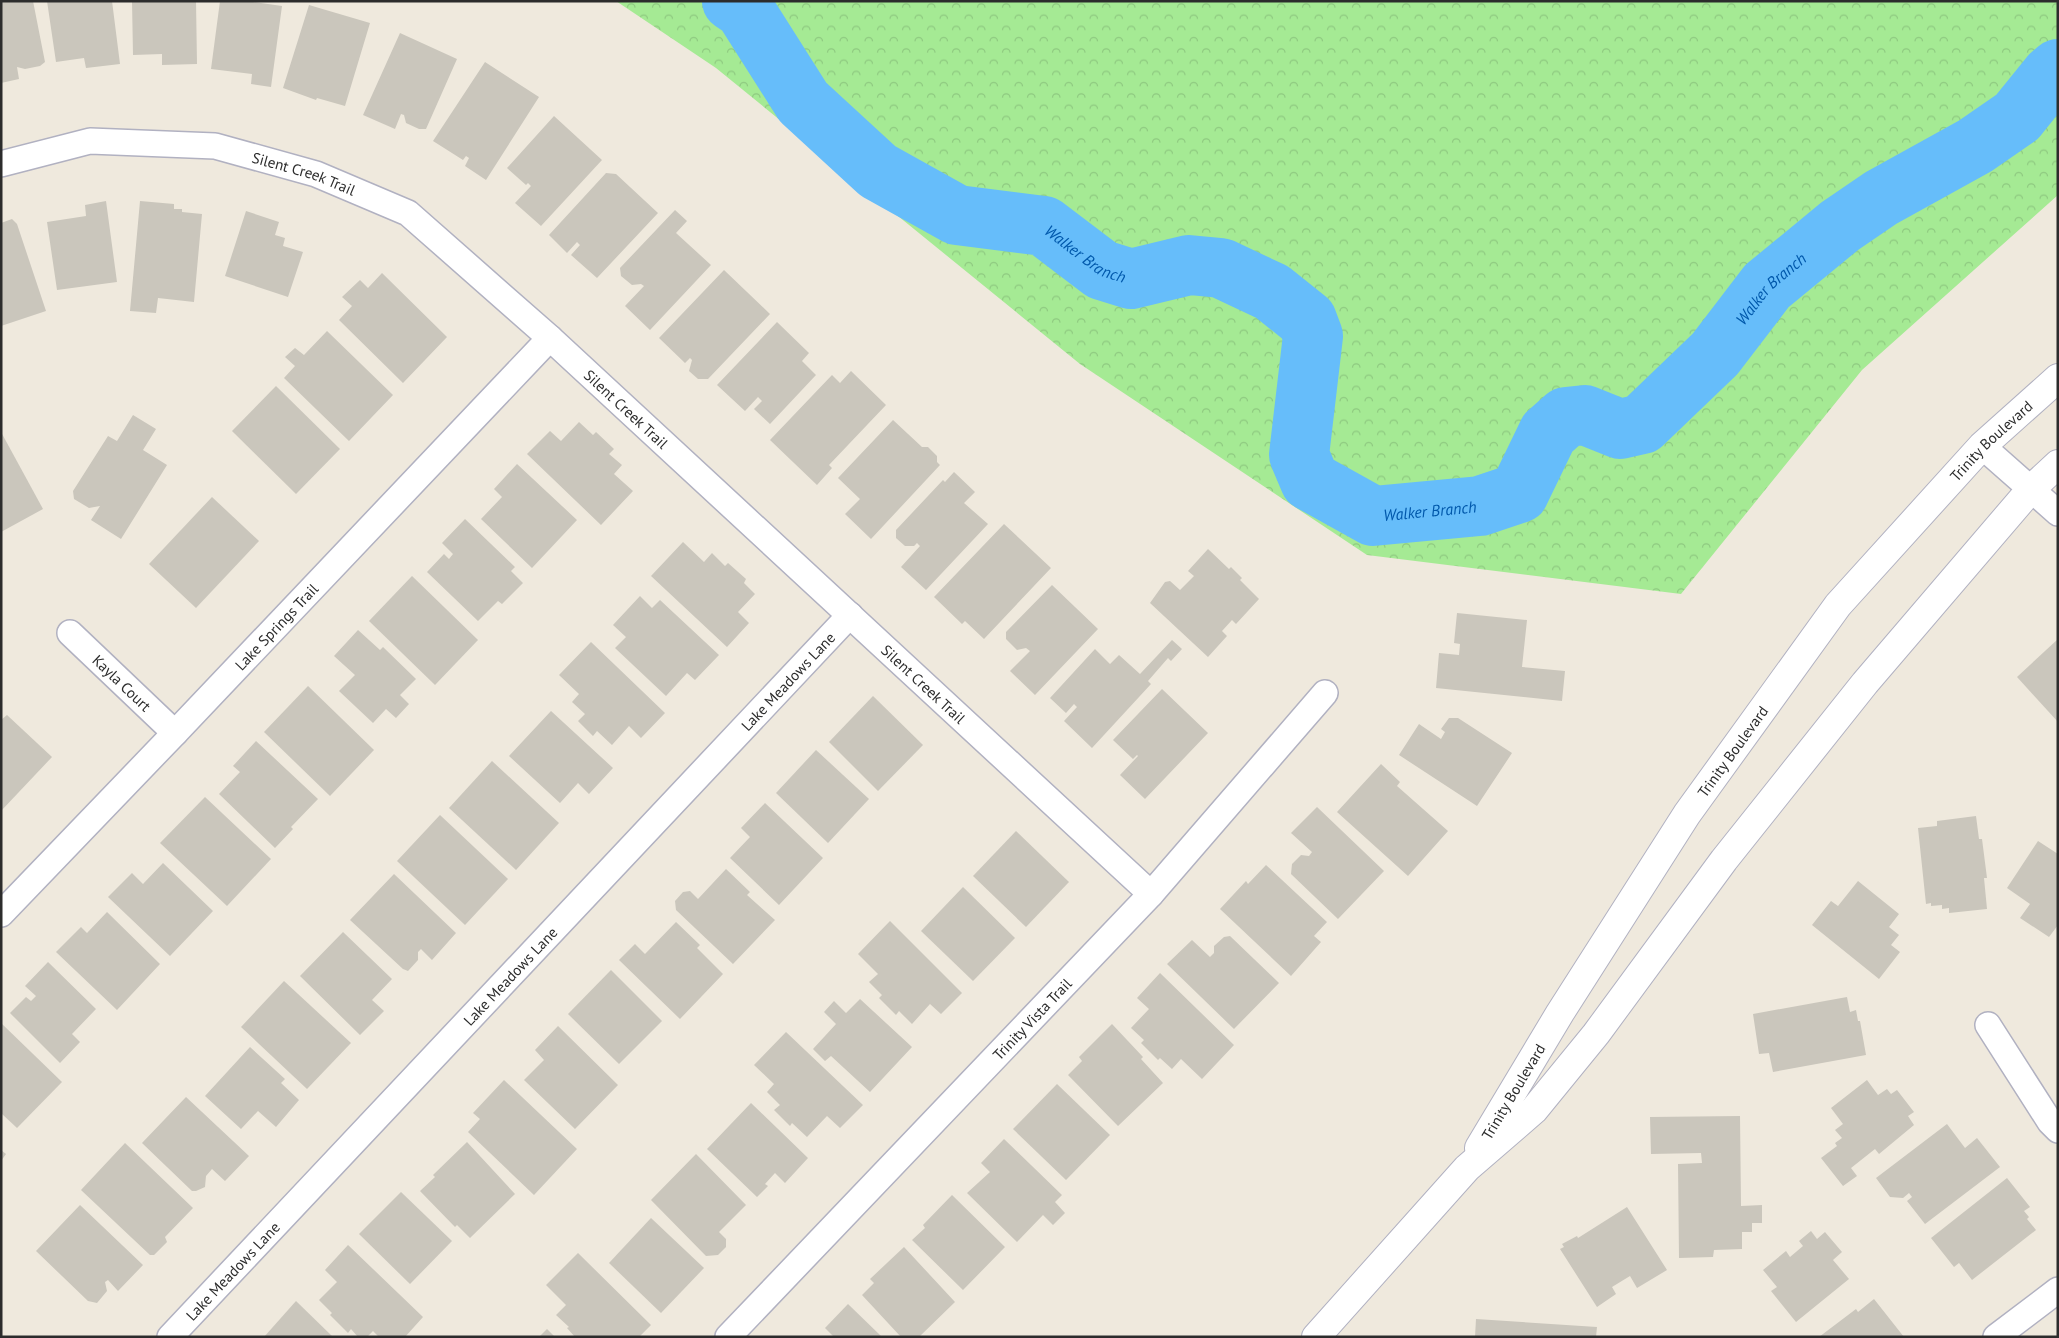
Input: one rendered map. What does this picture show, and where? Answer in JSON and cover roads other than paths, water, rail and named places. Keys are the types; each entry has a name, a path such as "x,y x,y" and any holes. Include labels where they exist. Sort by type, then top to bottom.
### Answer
{"main road":[{"name":"Trinity Boulevard","path":"1467,1168 1560,1013 1687,814 1838,605 1982,446 2058,378"},
{"name":"Trinity Boulevard","path":"1316,1337 1467,1168 1534,1110 1596,1034 1724,860 1865,684 2031,488 2058,464"}],"street":[{"name":"Silent Creek Trail","path":"1,164 90,141 215,146 316,174 408,213 550,338 1151,894"},
{"name":"Lake Springs Trail","path":"1,914 176,733 550,338"},
{"path":"1982,446 2058,513"},
{"name":"Lake Meadows Lane","path":"170,1337 850,615"},
{"name":"Kayla Court","path":"70,632 176,733"},
{"name":"Trinity Vista Trail","path":"728,1337 1151,894 1325,692"},
{"path":"1988,1025 2050,1122 2058,1130"},
{"path":"1996,1337 2058,1290"}],"waterway":[{"name":"Walker Branch","path":"732,1 744,9 803,102 878,171 957,215 1044,226 1102,270 1131,279 1189,265 1221,268 1272,292 1307,320 1313,336 1299,455 1310,481 1373,516 1480,506 1519,493 1548,433 1566,417 1585,415 1620,429 1642,424 1715,354 1767,286 1840,226 1881,198 1975,146 2017,117 2058,69"}]}
